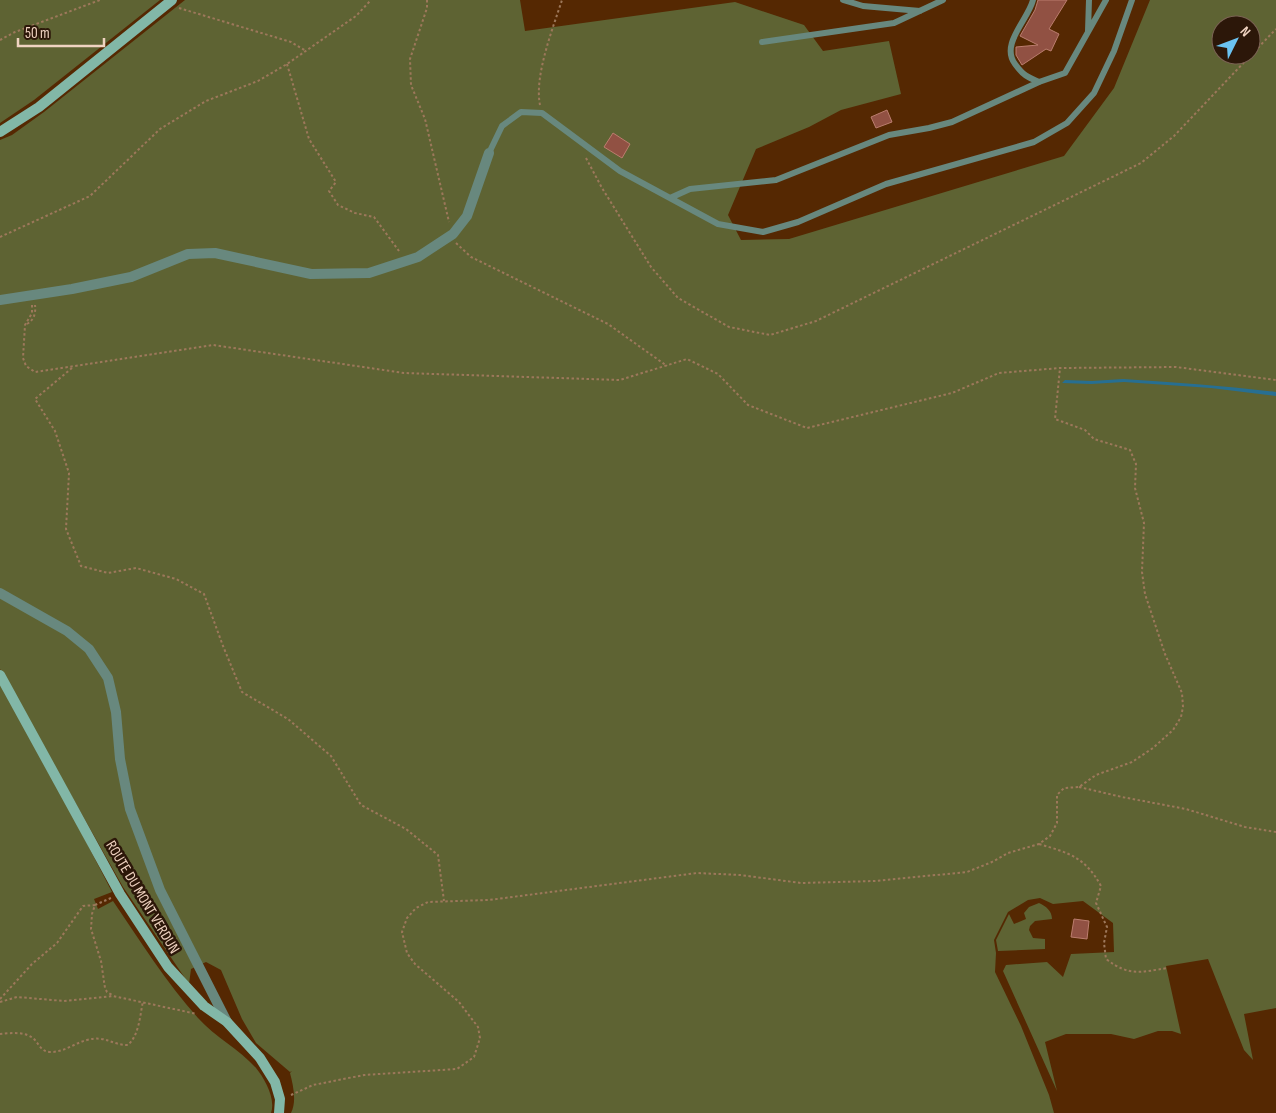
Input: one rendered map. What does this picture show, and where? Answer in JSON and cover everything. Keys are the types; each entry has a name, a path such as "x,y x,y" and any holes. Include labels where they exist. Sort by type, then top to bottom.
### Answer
{"street":[{"path":"0,132 40,107 169,2"},
{"path":"0,300 72,289 131,277 188,254 215,253 311,274 369,273 418,257 453,234 467,216 489,153"},
{"path":"0,593 68,631 89,649 108,678 116,712 120,759 130,809 160,890 227,1022"},
{"name":"ROUTE DU MONT VERDUN","path":"0,675 120,894 168,967 204,1006 227,1022 260,1058 275,1082 280,1099 279,1113"}],"lane":[{"path":"843,0 922,11"},
{"path":"762,42 894,23 943,0"},
{"path":"1033,0 1010,45 1011,59 1024,75 1039,82"},
{"path":"1088,32 1089,0"},
{"path":"670,198 690,190 776,180 889,134 929,128 952,122 1065,72 1106,0"},
{"path":"489,153 502,126 521,112 542,113 620,171 718,224 763,232 798,222 886,184 1034,142 1067,123 1094,93 1114,51 1132,0"}],"path":[{"path":"0,40 14,32 100,0"},
{"path":"0,237 90,196 160,129 206,101 258,81 287,64 356,16 371,0"},
{"path":"427,0 410,59 411,85 425,119 445,213 457,245 471,257 608,324 667,366"},
{"path":"542,113 539,99 544,61 562,0"},
{"path":"169,2 292,42 306,51"},
{"path":"1261,45 1276,29"},
{"path":"287,64 309,139 336,182 329,191 338,205 355,213 374,217 390,236 405,261"},
{"path":"584,155 651,267 678,298 729,326 770,335 816,321 1141,163 1174,136 1241,65"},
{"path":"27,295 32,303 32,313 25,325 23,358 26,366 35,372 213,345 404,373 620,380 688,359 718,374 748,404 807,428 952,393 999,373 1060,368 1176,367 1276,380"},
{"path":"74,366 35,398 55,431 69,473 66,529 81,566 108,573 136,568 176,579 204,594 242,692 288,719 330,756 361,805 406,829 438,855 444,901"},
{"path":"1060,368 1055,420 1085,430 1094,439 1130,450 1136,464 1136,488 1144,523 1142,572 1145,594 1165,654 1182,694 1183,707 1181,717 1173,730 1153,748 1132,762 1096,775 1079,787"},
{"path":"280,1099 313,1085 364,1074 458,1069 474,1057 480,1038 478,1027 459,1002 415,964 407,953 402,932 407,918 416,908 428,902 489,900 697,874 740,875 801,883 875,881 967,872 992,862 1008,852 1039,844 1050,836 1057,823 1057,795 1064,788 1079,787 1186,809 1246,827 1276,832"},
{"path":"1039,844 1061,850 1083,861 1097,879 1101,886 1096,903 1107,927 1104,943 1106,959 1117,968 1134,973 1168,968"},
{"path":"0,1000 32,964 57,943 83,906 95,905 120,894"},
{"path":"95,905 91,929 101,961 105,988 113,996"},
{"path":"0,1000 17,997 64,1001 113,996 143,1001 199,1015"},
{"path":"0,1034 20,1033 33,1038 40,1049 49,1053 62,1051 87,1040 105,1038 119,1046 128,1046 136,1034 143,1001"}],"green space":[{"path":"0,0 160,0 34,100 0,123"},
{"path":"185,0 520,0 525,31 735,2 804,25 823,51 889,41 901,94 841,110 809,127 756,149 728,215 741,240 789,239 1064,156 1114,88 1150,0 1276,0 1276,1008 1244,1014 1253,1060 1244,1050 1208,959 1166,966 1181,1034 1172,1031 1158,1031 1134,1039 1111,1034 1066,1034 1045,1042 1057,1091 1003,971 1006,965 1047,962 1063,977 1071,954 1114,952 1113,923 1083,901 1053,904 1040,898 1028,900 1008,912 994,940 996,953 995,972 1021,1026 1049,1095 1054,1113 291,1113 294,1098 290,1073 292,1071 290,1072 256,1043 242,1019 221,970 206,962 191,969 189,984 123,887 0,669 0,140 12,135 44,112"},
{"path":"0,681 22,718 112,892 94,899 98,909 113,901 164,976 186,1004 212,1031 256,1068 266,1083 271,1096 271,1113 0,1113"},
{"path":"1039,903 1048,909 1052,919 1035,921 1029,930 1033,938 1045,939 1045,949 998,951 996,940 1009,914 1014,924 1026,919 1024,913 1029,907"}],"water":[{"path":"1123,379 1200,384 1276,392 1276,396 1211,388 1124,382 1062,383 1065,380"}],"building":[{"path":"1038,0 1067,0 1049,29 1059,34 1051,51 1046,49 1022,65 1016,55 1016,47 1038,45 1020,36 1035,10"},
{"path":"887,110 892,122 876,128 871,117"},
{"path":"613,133 630,144 622,158 604,147"},
{"path":"1074,919 1089,921 1087,939 1071,937"}]}
